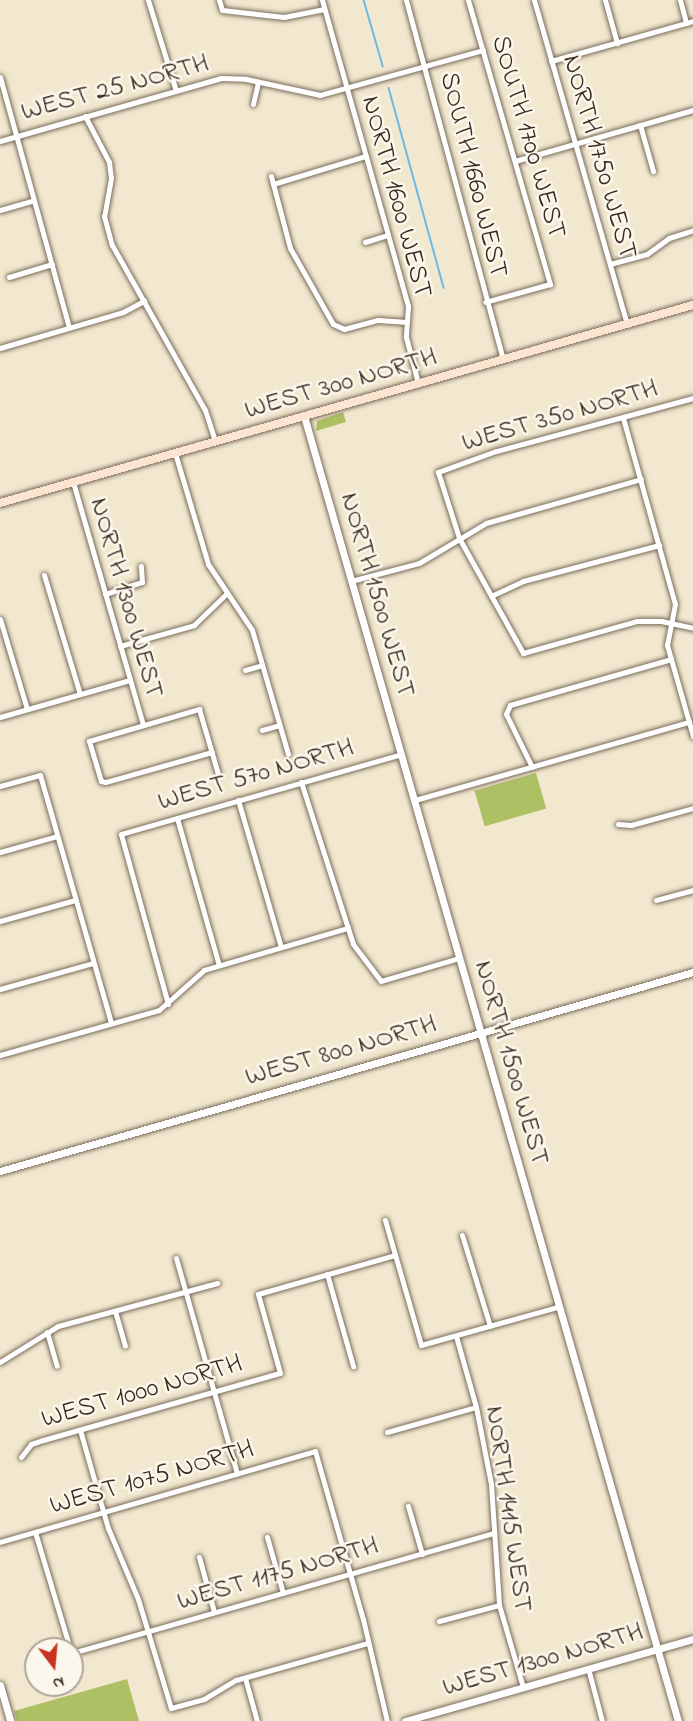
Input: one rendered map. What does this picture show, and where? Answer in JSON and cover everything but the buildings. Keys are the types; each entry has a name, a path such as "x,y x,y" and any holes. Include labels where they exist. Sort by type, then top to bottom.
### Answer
{"main road":[{"name":"WEST 300 NORTH","path":"0,503 693,305"}],"street":[{"path":"148,0 176,91"},
{"path":"219,0 222,10 284,17 324,9"},
{"name":"NORTH 1600 WEST","path":"322,0 408,306 406,337 418,383"},
{"name":"SOUTH 1660 WEST","path":"406,0 478,254 485,302 503,359"},
{"name":"SOUTH 1700 WEST","path":"468,0 550,284 485,302"},
{"name":"NORTH 1750 WEST","path":"534,0 627,325"},
{"path":"605,0 617,43"},
{"path":"680,0 686,23"},
{"path":"551,61 693,21"},
{"name":"WEST 25 NORTH","path":"0,141 221,78 258,81 300,93 320,95 483,50"},
{"path":"0,77 69,328"},
{"path":"253,104 258,81"},
{"path":"515,161 693,110"},
{"path":"85,116 109,162 111,178 104,216 107,231 205,410 215,441"},
{"path":"640,125 653,171"},
{"path":"273,184 366,156"},
{"path":"271,176 290,248 338,328 378,320 407,322"},
{"path":"0,210 34,200"},
{"path":"610,264 647,254 669,238 693,230"},
{"path":"365,242 388,235"},
{"path":"9,277 52,264"},
{"path":"0,348 123,312 144,301"},
{"name":"WEST 350 NORTH","path":"459,538 438,472 496,451 693,398"},
{"name":"NORTH 1500 WEST","path":"304,416 415,800 557,1307 678,1721"},
{"path":"623,418 675,604 667,645 693,736"},
{"path":"175,453 208,564 227,593 244,612 288,754"},
{"path":"351,581 419,563 486,523 640,479"},
{"name":"NORTH 1300 WEST","path":"73,482 143,725"},
{"path":"459,538 522,653 637,621 661,621 670,625 693,628"},
{"path":"491,596 523,582 659,545"},
{"path":"105,594 142,582 141,566"},
{"path":"44,575 80,694"},
{"path":"120,646 194,625 227,593"},
{"path":"0,619 27,709"},
{"path":"532,767 506,714 510,705 671,659"},
{"path":"244,670 262,665"},
{"path":"0,717 130,680"},
{"path":"212,752 101,781 89,741 199,709 212,752 218,774"},
{"path":"415,800 689,722"},
{"path":"262,730 279,725"},
{"name":"WEST 570 NORTH","path":"168,1004 121,834 401,754"},
{"path":"0,786 40,775 111,1023"},
{"path":"301,782 353,944 381,981 459,958"},
{"path":"238,800 281,947"},
{"path":"618,824 631,825 693,808"},
{"path":"177,818 219,965"},
{"path":"0,852 57,836"},
{"path":"656,900 693,890"},
{"path":"0,921 75,900"},
{"path":"0,1055 168,1004 194,976 219,965 348,928"},
{"path":"0,990 93,963"},
{"name":"WEST 800 NORTH","path":"0,1171 693,972"},
{"path":"385,1220 421,1346 557,1307"},
{"path":"462,1235 490,1326"},
{"path":"353,1366 327,1274 395,1255"},
{"path":"176,1258 237,1474"},
{"name":"WEST 1000 NORTH","path":"21,1457 31,1444 280,1373 258,1294 327,1274"},
{"path":"0,1362 20,1353 47,1332 218,1283"},
{"path":"115,1311 126,1347"},
{"path":"47,1332 57,1366"},
{"name":"NORTH 1415 WEST","path":"456,1336 476,1407 491,1484 499,1605 523,1687"},
{"path":"387,1432 476,1407"},
{"path":"80,1430 103,1512 148,1631 171,1708 204,1699 245,1678 368,1643"},
{"name":"WEST 1075 NORTH","path":"0,1542 315,1451 351,1574"},
{"path":"408,1506 422,1554"},
{"path":"35,1532 67,1637"},
{"name":"WEST 1175 NORTH","path":"84,1648 494,1533"},
{"path":"267,1537 283,1593"},
{"path":"199,1557 214,1612"},
{"path":"351,1574 387,1721"},
{"path":"439,1621 499,1605"},
{"name":"WEST 1300 NORTH","path":"405,1721 693,1639"},
{"path":"588,1668 602,1721"},
{"path":"245,1678 257,1721"},
{"path":"0,1685 10,1721"}],"green space":[{"path":"343,412 346,422 316,431 317,421"},
{"path":"536,773 546,809 485,826 474,791"},
{"path":"127,1679 139,1721 17,1721 14,1711 63,1697 84,1697 84,1691"}],"waterway":[{"path":"364,0 383,66"},
{"path":"389,88 444,288"}]}
